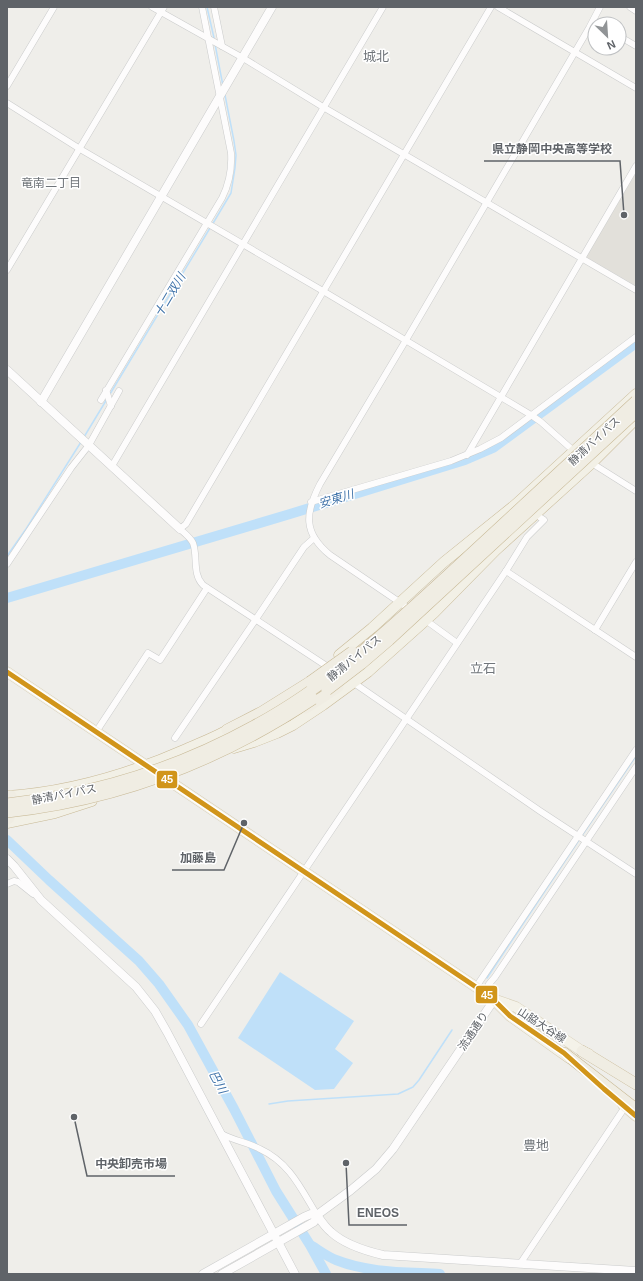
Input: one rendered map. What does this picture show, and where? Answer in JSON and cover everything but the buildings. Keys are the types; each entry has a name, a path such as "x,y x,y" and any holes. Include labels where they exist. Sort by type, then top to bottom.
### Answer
{"highway":[{"path":"227,730 325,665 353,644 444,562 516,504 636,394"},
{"name":"静清バイパス","path":"8,798 72,794 142,775 226,741 262,722 310,692 356,658 384,634 636,401"},
{"path":"230,749 277,733 323,705 354,683 426,620 496,550 592,463 634,416"},
{"name":"静清バイパス","path":"9,819 135,786 188,767 219,753 270,726 315,698 361,664 634,416"},
{"path":"8,798 97,781 147,766 227,730 262,712 310,682 352,652 518,505 540,490"},
{"path":"9,819 55,813 164,778 274,728 342,685 365,668 454,589 503,535"},
{"path":"582,1051 633,1081"},
{"path":"564,1053 631,1108"}],"main road":[{"name":"流通通り","path":"7,672 494,1000"},
{"name":"山脇大谷線","path":"494,1000 516,1007 582,1051"},
{"name":"山脇大谷線","path":"494,1000 510,1016 564,1053 631,1108 636,1116"}],"street":[{"path":"7,86 54,7"},
{"path":"152,7 162,10 323,107 636,290"},
{"path":"101,400 225,192 229,179 232,164 231,154 202,7"},
{"path":"214,7 222,46"},
{"path":"41,402 272,7"},
{"path":"112,466 383,7"},
{"path":"180,529 186,524 491,7"},
{"path":"498,7 636,88"},
{"path":"630,7 636,11"},
{"path":"7,270 162,10"},
{"path":"457,643 319,546 310,530 309,514 311,502 320,484 486,202 575,52 587,35"},
{"path":"627,41 636,46"},
{"path":"7,103 80,149 531,415 573,451 636,491"},
{"path":"466,455 636,166"},
{"path":"311,502 452,461 480,450 501,438 636,337"},
{"path":"7,370 190,538 195,551 200,582 325,665"},
{"path":"106,390 111,406"},
{"path":"7,564 71,468 85,442 111,406 119,391"},
{"path":"201,1024 528,537 544,520 535,514"},
{"path":"175,738 304,547 314,538"},
{"path":"596,630 636,562"},
{"path":"506,571 636,657"},
{"path":"96,732 148,653 160,660 208,588"},
{"path":"354,683 636,874"},
{"path":"476,987 636,750"},
{"path":"489,984 636,767"},
{"path":"7,860 18,871 41,900"},
{"path":"7,884 14,881 18,882 41,900 136,986 144,996 168,1032 295,1274"},
{"name":"流通通り","path":"317,1215 376,1170 393,1149 494,1000"},
{"path":"520,1264 631,1108"},
{"path":"220,1133 231,1139 260,1148 277,1158 291,1173 317,1215 331,1232 343,1240 367,1251 383,1255 636,1271"},
{"path":"202,1274 304,1217 311,1214 317,1215"},
{"path":"218,1265 222,1274 310,1225 314,1222 317,1215"}],"shaded area":[{"path":"636,173 636,286 586,257"}],"water":[{"path":"280,972 354,1021 335,1049 353,1063 334,1089 315,1090 238,1038"}],"waterway":[{"name":"十二双川","path":"207,7 214,38"},
{"name":"十二双川","path":"215,44 223,86"},
{"name":"十二双川","path":"212,225 231,193 235,168 236,155 225,95"},
{"name":"十二双川","path":"110,394 210,228"},
{"name":"安東川","path":"7,598 290,514 465,460 493,448 636,343"},
{"name":"十二双川","path":"84,437 107,399"},
{"name":"十二双川","path":"7,556 26,529 81,442"},
{"path":"581,837 636,756"},
{"name":"巴川","path":"7,840 139,961 159,984 188,1025 234,1109 276,1191 310,1245 326,1274"},
{"path":"487,978 579,840"},
{"path":"269,1104 288,1101 398,1094 413,1087 419,1080 452,1030"},
{"name":"巴川","path":"312,1246 333,1259 374,1270 440,1274"}],"transit line":[{"name":"45","path":"7,672 476,987 494,1000 510,1016 564,1053 636,1116"}],"place":[{"name":"県立静岡中央高等学校","path":"624,215"},
{"name":"加藤島","path":"244,823"},
{"name":"中央卸売市場","path":"74,1117"},
{"name":"ENEOS","path":"346,1163"}],"district":[{"name":"城北","path":"376,56"},
{"name":"竜南二丁目","path":"51,183"},
{"name":"立石","path":"483,668"},
{"name":"豊地","path":"536,1145"}]}
